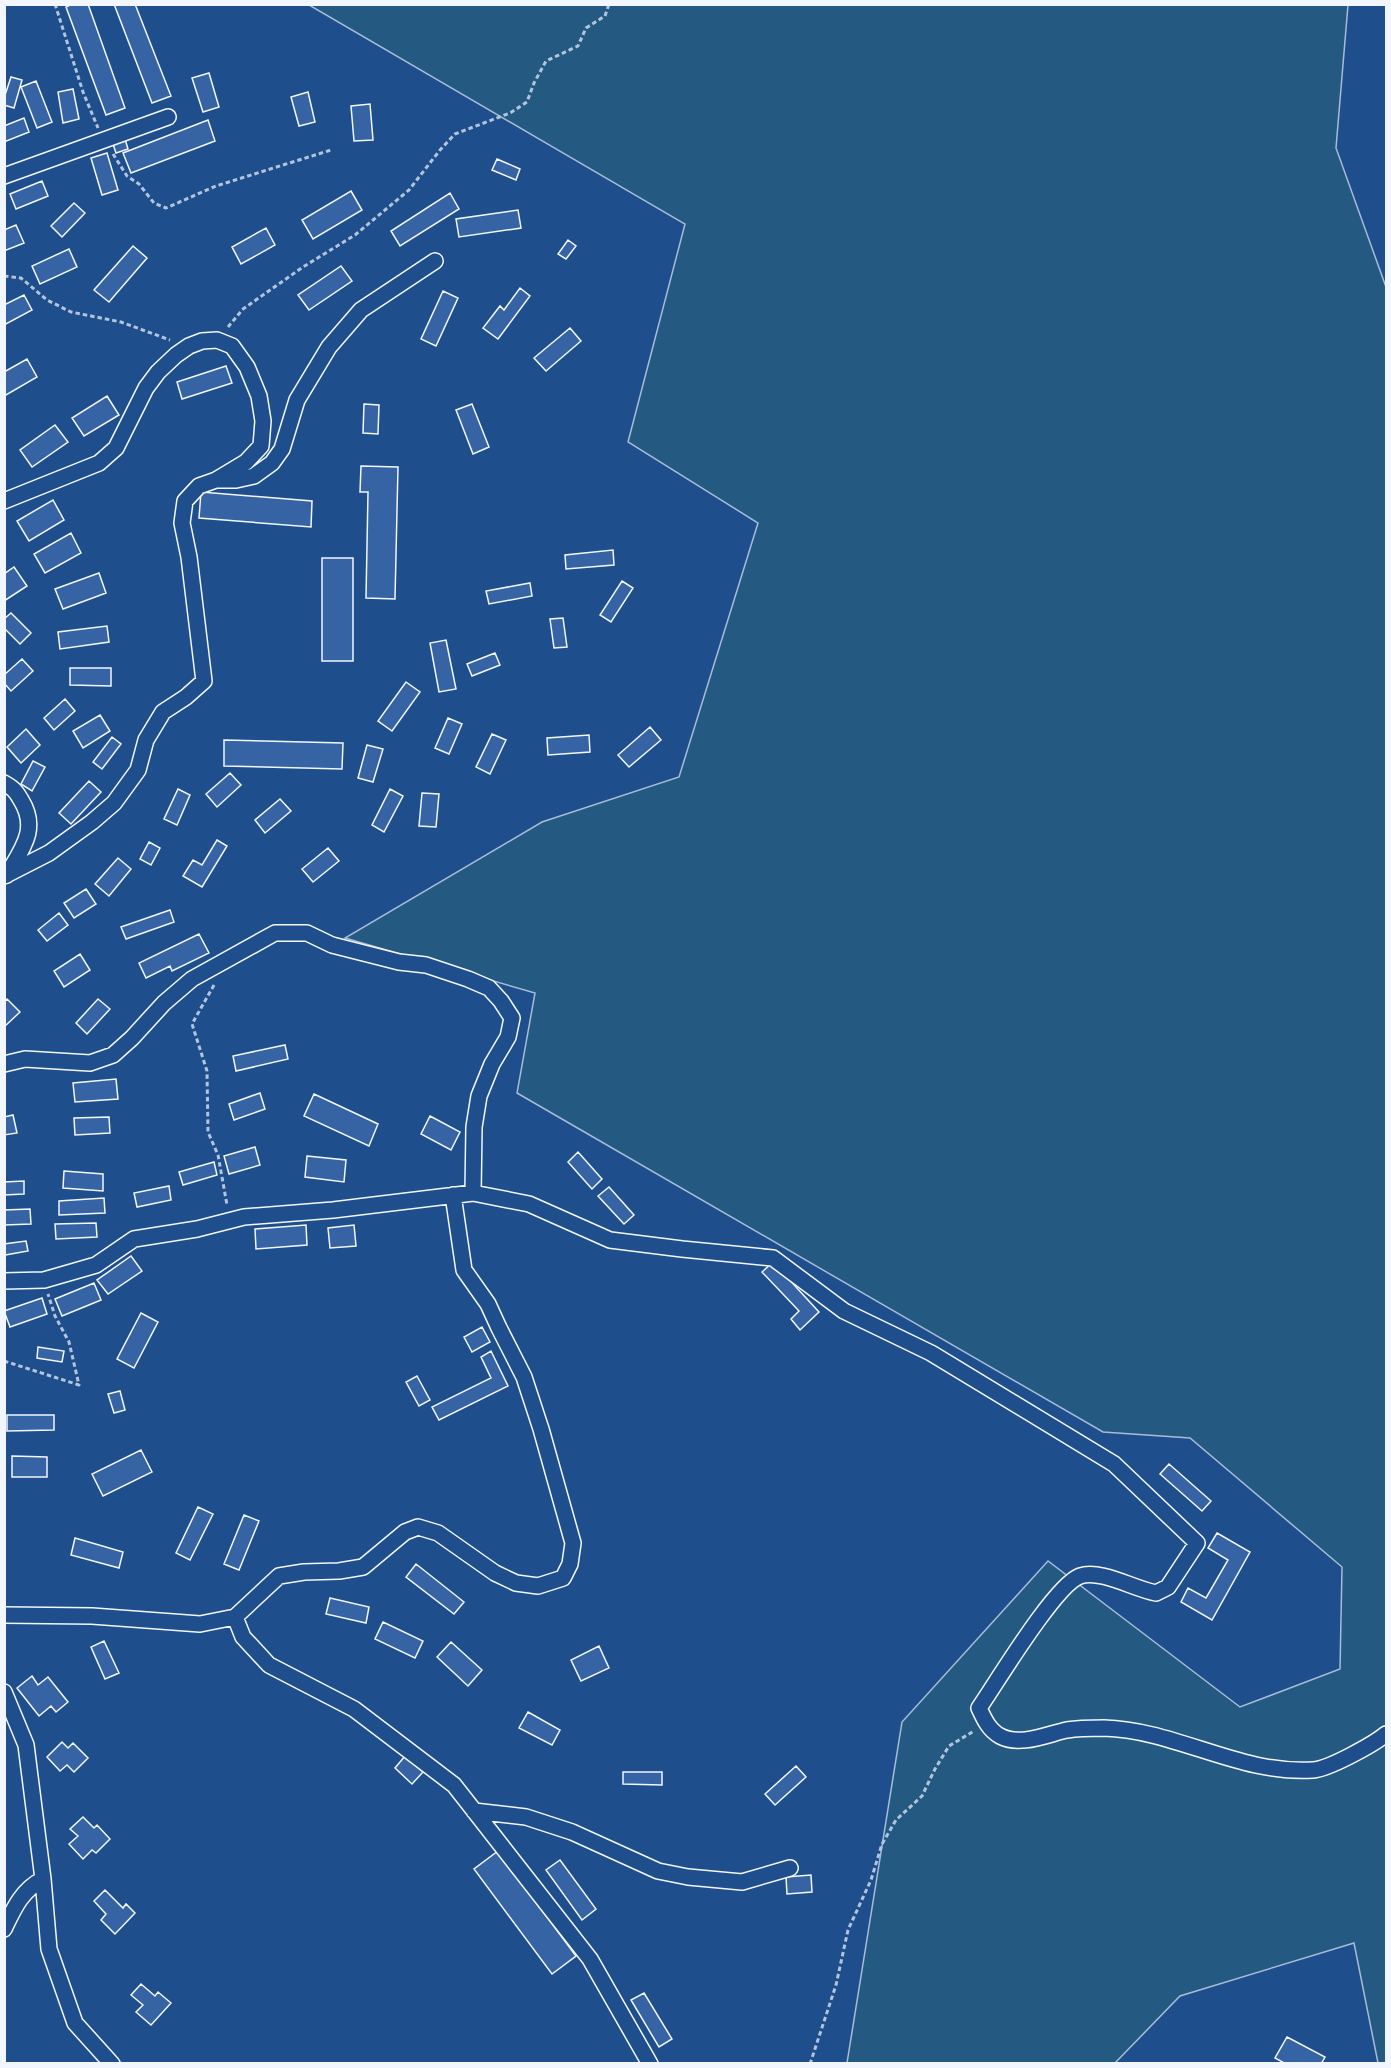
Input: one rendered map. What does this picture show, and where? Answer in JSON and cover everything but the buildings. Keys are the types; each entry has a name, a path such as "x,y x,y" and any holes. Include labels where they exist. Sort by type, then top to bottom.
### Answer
{"street":[{"path":"4,176 168,117"},
{"path":"216,480 236,480 254,476 272,463 282,449 297,400 329,347 361,310 435,261"},
{"path":"4,501 99,463 116,448 146,388 158,372 189,346 217,339 232,346 247,368 259,396 262,421 261,446 246,462 216,480 199,486 185,501 182,523 189,557 204,681 186,697 163,712 146,740 138,771 114,803 49,853 6,876"},
{"path":"4,783 14,788 28,810 30,829 6,876"},
{"path":"4,1064 26,1059 90,1063 113,1055 164,1003 192,979 275,933 307,933 332,945 399,962 426,965 489,988 512,1018 508,1037 492,1064 479,1096 474,1127 473,1193"},
{"path":"4,1281 44,1280 96,1264 134,1239 197,1229 244,1217 333,1210 473,1193 529,1204 610,1240 773,1258 844,1311 931,1353 1114,1464 1197,1543 1168,1587 1156,1593 1098,1575 1080,1576 1066,1586 1050,1602 979,1708 986,1723 1000,1737 1016,1740 1069,1730 1096,1729 1147,1734 1231,1760 1273,1768 1316,1770 1354,1754 1386,1734"},
{"path":"4,1615 92,1616 200,1624 235,1617 279,1576 363,1567 405,1532 418,1527 438,1533 495,1573 516,1583 538,1586 563,1578 570,1564 573,1543 542,1429 524,1377 488,1304 464,1270 453,1195"},
{"path":"235,1617 243,1638 269,1665 354,1709 454,1785 590,1959 650,2064"},
{"path":"4,1692 27,1745 50,1949 75,2023 112,2064"},
{"path":"474,1811 526,1817 572,1832 658,1871 688,1877 742,1882 790,1868"},
{"path":"4,1929 15,1906 31,1885 43,1879"}],"path":[{"path":"56,4 83,92 103,139 127,176 139,184 154,203 166,208 216,186 331,150"},
{"path":"217,339 243,309 303,267 355,235 409,190 455,134 510,113 527,102 534,83 546,62 578,46 586,28 605,16 609,4"},
{"path":"4,276 21,278 47,300 70,312 121,322 189,346"},
{"path":"219,975 192,1024 207,1071 208,1132 221,1167 229,1221"},
{"path":"4,1361 79,1385 69,1342 55,1316 44,1280"},
{"path":"810,2064 836,1985 848,1930 871,1880 882,1844 896,1820 922,1796 949,1746 986,1723"}],"shaded area":[{"path":"309,5 1348,5 1336,148 1386,287 1386,2063 1378,2063 1354,1943 1180,1996 1115,2063 847,2063 902,1722 1048,1561 1240,1707 1340,1669 1342,1567 1190,1438 1103,1432 517,1093 535,993 345,938 542,822 679,777 758,523 628,442 685,224"}]}
